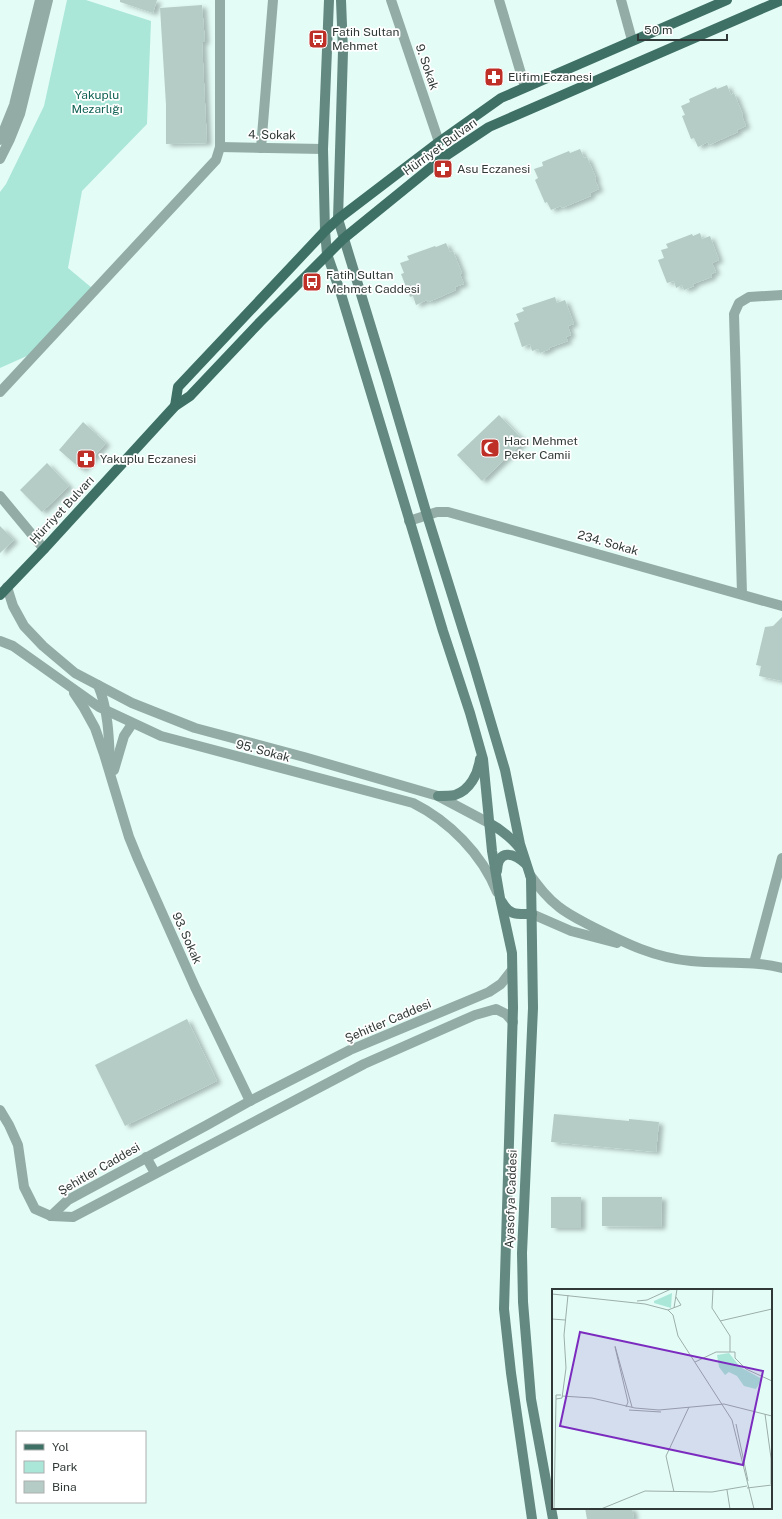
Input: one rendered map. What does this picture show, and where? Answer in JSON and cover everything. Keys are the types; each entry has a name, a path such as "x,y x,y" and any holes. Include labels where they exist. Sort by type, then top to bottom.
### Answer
{"main road":[{"path":"329,0 323,149 327,254 341,294 481,753 486,783 496,879 512,953 513,1022 504,1309 511,1373 532,1519"},
{"path":"338,219 343,51 341,0"},
{"name":"Hürriyet Bulvarı","path":"174,406 178,387 325,231 338,219 438,142 501,98 727,0"},
{"name":"Hürriyet Bulvarı","path":"0,595 44,549 174,406 190,396 327,254 343,239 444,157 489,127 782,0"},
{"name":"Ayasofya Caddesi","path":"338,219 503,763 522,852 531,877 533,1008 522,1252 523,1302 531,1399 553,1519"},
{"path":"438,796 454,795 471,783 478,769 481,753"},
{"path":"489,823 515,842 522,852"},
{"path":"496,879 499,859 503,856 511,854 519,857 526,864"},
{"path":"500,898 510,913 532,914"}],"street":[{"path":"0,140 14,105 40,0"},
{"path":"0,159 20,114 48,0"},
{"path":"0,392 216,160 220,147 220,0"},
{"path":"262,148 273,0"},
{"name":"9. Sokak","path":"391,0 438,142"},
{"path":"499,0 525,87"},
{"path":"621,0 632,40"},
{"name":"4. Sokak","path":"220,147 323,149"},
{"path":"742,594 734,314 739,303 749,297 782,295"},
{"path":"0,496 44,549"},
{"name":"234. Sokak","path":"409,521 437,512 448,512 782,606"},
{"name":"95. Sokak","path":"8,587 13,606 24,626 43,646 75,673 150,711 195,728 304,757 438,796 489,823"},
{"name":"95. Sokak","path":"0,641 13,646 106,711 161,736 413,803 425,809 439,819 472,849 493,881 500,898"},
{"path":"98,685 106,711 111,780"},
{"path":"69,686 95,728 111,780"},
{"path":"111,780 124,736 132,724"},
{"path":"207,749 212,733"},
{"name":"93. Sokak","path":"111,780 129,837 138,859 195,987 250,1102"},
{"path":"754,963 782,858"},
{"path":"531,877 546,896 560,909 628,945"},
{"path":"532,914 571,931 628,945 664,958 720,964 767,964 782,968"},
{"name":"Şehitler Caddesi","path":"51,1216 68,1200 146,1157 208,1126 250,1102 350,1050 489,992 501,984 512,970"},
{"name":"Şehitler Caddesi","path":"51,1216 73,1217 364,1064 475,1015 496,1009 506,1014 513,1022"},
{"path":"415,1023 424,1038"},
{"path":"0,1110 18,1145 24,1187 35,1209 51,1216"},
{"path":"208,1126 217,1141"},
{"path":"146,1157 155,1173"}],"green space":[{"name":"Yakuplu Mezarlığı","path":"67,0 86,0 151,21 147,124 82,191 68,268 92,288 38,351 0,368 0,192 6,184 44,106"}],"building":[{"path":"120,0 157,0 153,13 120,2"},
{"path":"202,5 205,42 202,42 207,143 166,144 166,105 160,8"},
{"path":"727,85 731,95 734,93 746,126 737,130 738,132 709,145 708,142 698,147 694,138 691,139 682,116 685,115 681,106 690,102 689,99 716,87 717,89"},
{"path":"580,149 584,158 587,157 599,189 590,193 591,196 562,208 561,206 551,210 547,202 545,203 535,180 538,178 534,169 543,166 542,162 569,151 570,153"},
{"path":"700,233 702,239 710,236 719,260 712,263 716,272 711,274 712,277 693,284 694,286 684,290 682,285 676,288 674,281 667,283 658,260 664,258 661,250 668,248 666,244 692,234 693,236"},
{"path":"446,243 450,252 453,251 462,273 460,274 464,284 455,287 456,290 438,298 428,302 427,300 416,305 413,296 410,297 401,274 404,273 400,263 409,260 407,256"},
{"path":"555,297 557,303 565,300 574,324 568,326 571,335 566,337 568,341 540,353 538,349 532,351 530,344 522,347 514,323 519,321 516,314 524,311 522,308"},
{"name":"Hacı Mehmet Peker Camii","path":"499,415 524,441 482,481 457,455"},
{"path":"83,422 106,443 82,470 59,450"},
{"path":"47,463 69,486 42,512 20,490"},
{"path":"0,526 14,540 0,553"},
{"path":"782,617 782,681 759,676 761,666 756,665 765,627 773,626"},
{"path":"187,1019 217,1081 125,1126 95,1065"},
{"path":"554,1114 629,1121 629,1119 659,1122 656,1152 551,1142"},
{"path":"551,1197 581,1197 581,1228 551,1228"},
{"path":"602,1197 662,1197 661,1227 602,1226"},
{"path":"585,1509 632,1509 634,1519 587,1519"}],"place":[{"name":"Fatih Sultan Mehmet","path":"318,39"},
{"name":"Elifim Eczanesi","path":"494,77"},
{"name":"Asu Eczanesi","path":"443,169"},
{"name":"Fatih Sultan Mehmet Caddesi","path":"312,282"},
{"name":"Hacı Mehmet Peker Camii","path":"490,448"},
{"name":"Yakuplu Eczanesi","path":"86,459"}]}
